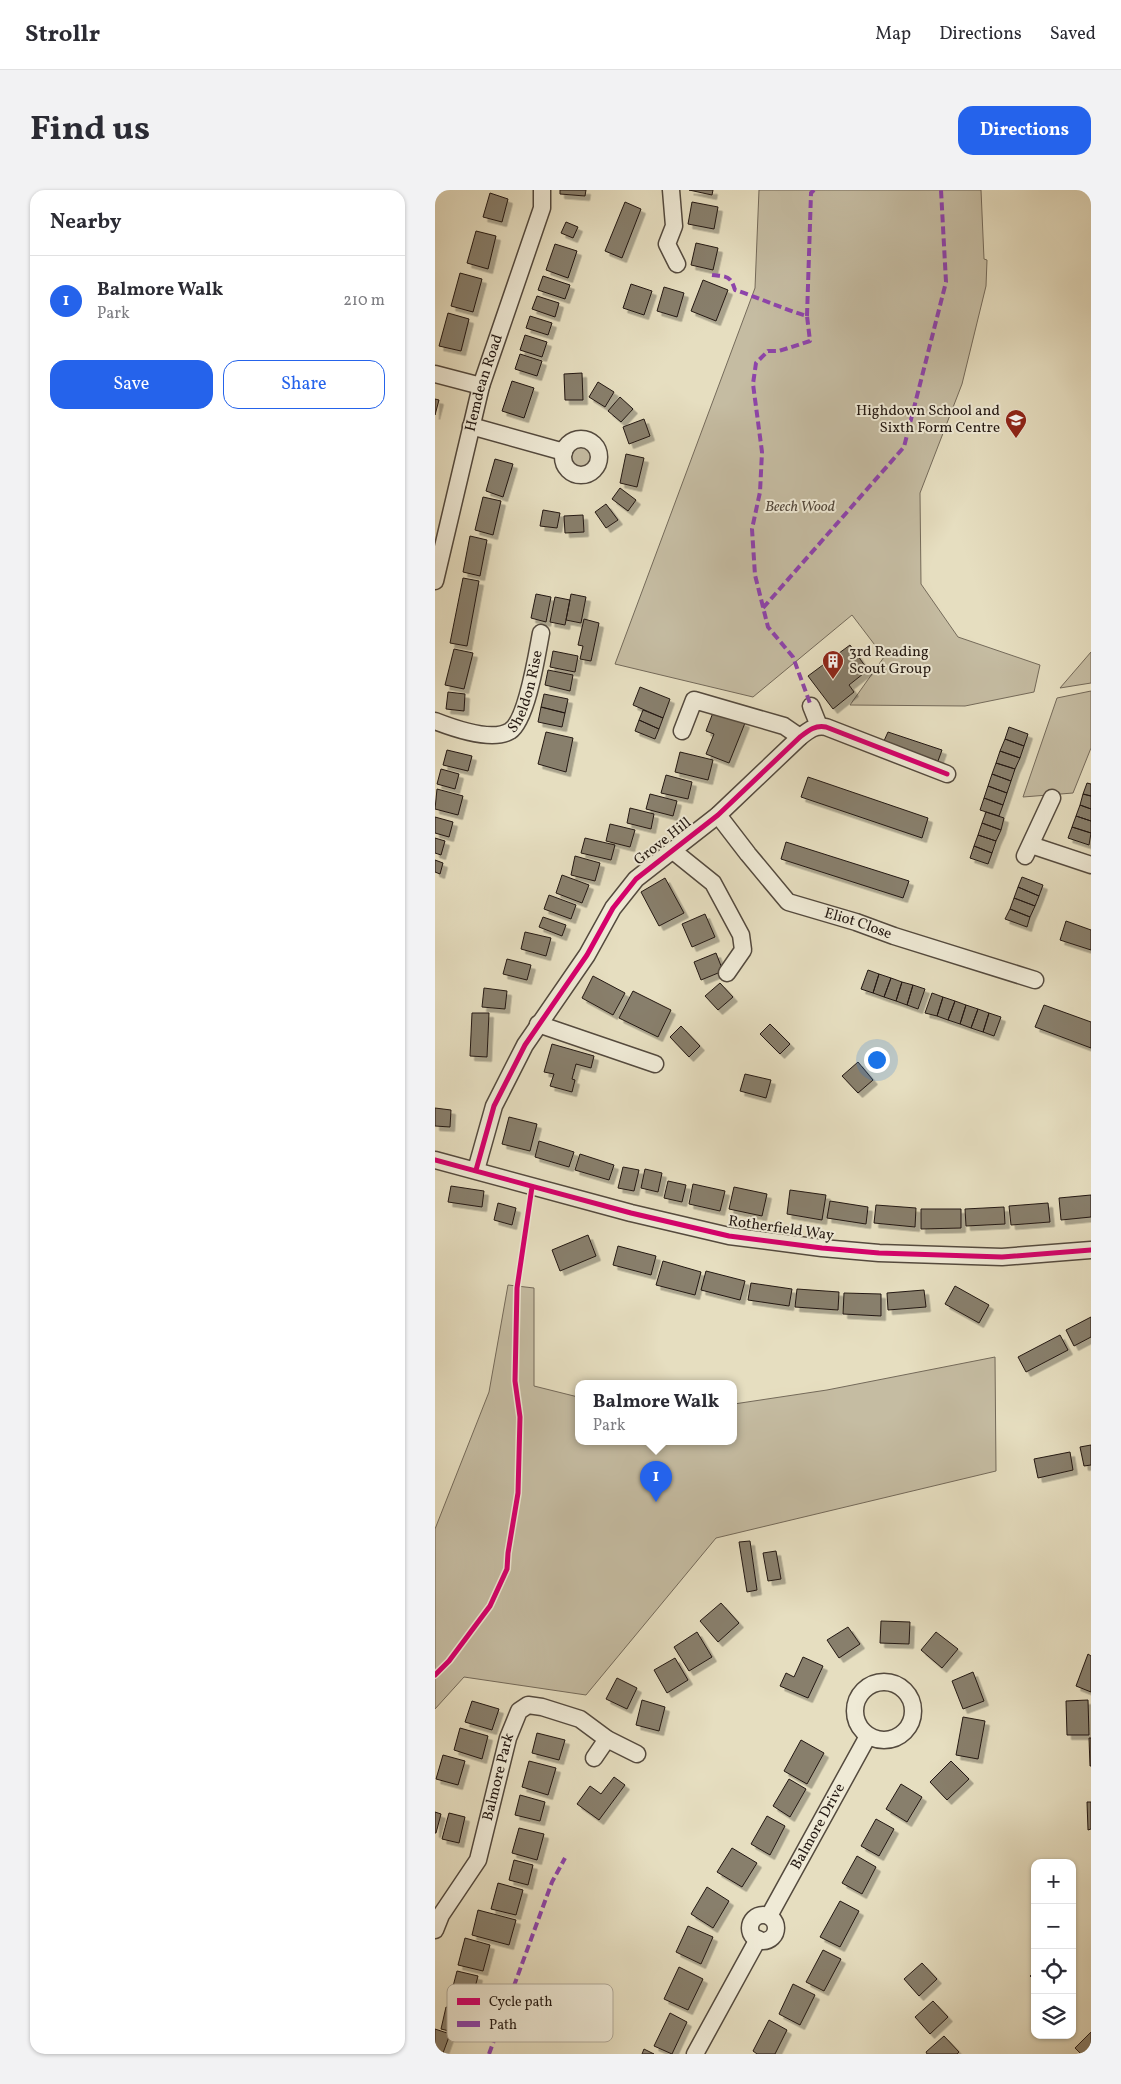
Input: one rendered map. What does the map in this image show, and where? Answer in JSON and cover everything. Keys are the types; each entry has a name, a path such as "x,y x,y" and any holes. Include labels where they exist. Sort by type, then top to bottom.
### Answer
{"street":[{"name":"Hemdean Road","path":"435,577 481,386 542,208 542,190"},
{"path":"671,190 673,226 667,244 677,264"},
{"path":"435,374 481,386"},
{"path":"471,426 564,452"},
{"name":"Sheldon Rise","path":"435,721 461,731 497,735 509,732 517,725 524,708 541,633"},
{"path":"682,731 694,700 784,726 800,737"},
{"path":"811,706 819,726 947,774"},
{"name":"Grove Hill","path":"476,1170 494,1106 525,1045 587,955 613,908 636,879 718,815 800,737 811,728 819,726"},
{"path":"1052,798 1028,850 1091,865"},
{"name":"Eliot Close","path":"718,815 789,902 1035,980"},
{"name":"Grove Hill","path":"672,850 713,883 741,935 743,950 727,972"},
{"path":"538,1024 655,1064"},
{"path":"435,1160 476,1170"},
{"name":"Rotherfield Way","path":"476,1170 550,1191 729,1236 879,1253 1001,1257 1091,1250"},
{"name":"Balmore Park","path":"435,1930 441,1915 478,1860 508,1738 519,1711 527,1705 542,1706 580,1719 607,1738 637,1754"},
{"name":"Balmore Drive","path":"695,2054 758,1939 762,1941 771,1938 776,1931 775,1922 769,1916 869,1736"},
{"path":"594,1758 607,1738"}],"green space":[{"name":"Beech Wood","path":"759,190 981,190 984,259 987,260 986,286 962,384 920,493 921,584 958,637 1040,665 1034,692 965,706 850,705 884,657 852,615 753,697 615,664 755,288"},
{"path":"581,446 591,453 592,457 585,467 581,468 571,461 570,457 577,447"},
{"path":"1091,652 1091,683 1060,688"},
{"path":"1091,691 1091,748 1073,793 1023,797 1057,698"},
{"path":"508,1285 534,1288 534,1386 575,1396 575,1445 737,1445 737,1404 827,1390 995,1357 996,1471 716,1538 586,1695 464,1677 435,1709 435,1529 489,1392"}],"building":[{"path":"560,190 586,190 585,196 560,194"},
{"path":"689,190 713,190 712,195"},
{"path":"490,193 508,199 502,222 483,217"},
{"path":"625,202 641,209 622,258 605,251"},
{"path":"692,202 718,207 714,229 688,224"},
{"path":"566,222 578,227 573,238 561,233"},
{"path":"476,231 496,236 488,269 467,263"},
{"path":"696,243 718,248 713,270 691,265"},
{"path":"555,244 577,251 568,278 546,270"},
{"path":"460,273 482,279 473,312 451,306"},
{"path":"543,276 570,285 565,299 538,290"},
{"path":"703,280 728,290 716,321 691,311"},
{"path":"631,284 652,291 644,315 623,308"},
{"path":"664,287 684,293 677,317 657,311"},
{"path":"537,296 559,303 555,317 532,309"},
{"path":"448,313 469,319 461,351 439,346"},
{"path":"530,316 552,323 548,335 526,328"},
{"path":"525,335 547,342 542,357 520,350"},
{"path":"520,354 542,361 537,376 515,369"},
{"path":"582,373 583,400 565,400 564,374"},
{"path":"512,381 534,388 524,418 502,411"},
{"path":"598,382 614,392 605,407 589,397"},
{"path":"620,397 633,409 621,422 608,411"},
{"path":"435,399 439,400 435,415"},
{"path":"644,419 650,436 629,444 623,427"},
{"path":"626,454 644,458 637,487 620,483"},
{"path":"495,459 513,464 503,497 486,491"},
{"path":"620,488 636,500 628,511 612,499"},
{"path":"483,497 501,501 493,535 475,530"},
{"path":"606,504 618,520 606,528 595,512"},
{"path":"543,510 560,513 557,528 540,526"},
{"path":"583,515 584,532 565,533 564,516"},
{"path":"470,536 487,540 480,576 463,572"},
{"path":"463,578 479,581 467,646 450,643"},
{"path":"536,594 551,597 546,622 531,618"},
{"path":"571,594 586,597 581,623 566,620"},
{"path":"555,597 570,600 565,625 550,622"},
{"path":"584,619 599,623 591,661 580,659 583,646 578,645"},
{"name":"3rd Reading Scout Group","path":"850,645 868,670 849,685 854,692 833,709 808,676"},
{"path":"454,649 473,653 464,689 445,685"},
{"path":"553,651 578,656 575,672 550,667"},
{"path":"548,670 573,675 570,691 545,685"},
{"path":"640,687 670,699 663,718 633,705"},
{"path":"448,692 465,694 464,711 446,709"},
{"path":"544,694 568,699 565,713 541,707"},
{"path":"541,707 565,713 562,727 538,722"},
{"path":"643,710 663,718 659,729 639,720"},
{"path":"714,710 745,723 729,763 706,754 714,734 706,731"},
{"path":"639,720 659,729 655,739 635,731"},
{"path":"1009,727 1028,734 1024,746 1005,739"},
{"path":"546,732 573,738 566,772 538,764"},
{"path":"888,732 942,750 938,761 883,743"},
{"path":"1005,739 1024,746 1020,758 1000,751"},
{"path":"447,750 472,756 468,771 443,765"},
{"path":"1000,751 1020,758 1015,769 996,763"},
{"path":"680,752 713,760 708,780 675,772"},
{"path":"996,763 1015,769 1011,781 992,774"},
{"path":"441,769 459,774 455,789 437,784"},
{"path":"992,774 1011,781 1007,793 988,786"},
{"path":"666,775 692,782 688,799 661,793"},
{"path":"808,777 928,818 922,838 801,797"},
{"path":"1087,783 1091,784 1091,796 1083,794"},
{"path":"988,786 1007,793 1003,805 984,798"},
{"path":"437,789 463,796 458,815 435,809"},
{"path":"650,794 677,801 673,816 646,809"},
{"path":"1083,794 1091,796 1091,809 1080,805"},
{"path":"984,798 1003,805 999,816 980,810"},
{"path":"1080,805 1091,809 1091,821 1076,816"},
{"path":"630,808 654,814 651,829 627,823"},
{"path":"986,812 1004,818 1001,830 982,823"},
{"path":"1076,816 1091,821 1091,833 1072,827"},
{"path":"435,817 453,822 449,837 435,833"},
{"path":"982,823 1001,830 996,841 978,835"},
{"path":"610,824 635,830 630,847 606,841"},
{"path":"1072,827 1091,833 1089,845 1068,838"},
{"path":"978,835 996,841 992,853 974,846"},
{"path":"435,838 445,841 441,855 435,853"},
{"path":"585,838 615,845 611,860 581,853"},
{"path":"786,842 909,881 903,898 781,859"},
{"path":"974,846 992,853 988,864 970,858"},
{"path":"575,856 600,863 595,881 571,875"},
{"path":"435,860 443,863 440,874 435,872"},
{"path":"562,875 589,885 582,903 556,893"},
{"path":"1022,877 1043,885 1039,896 1018,887"},
{"path":"665,878 684,913 659,926 641,892"},
{"path":"1018,887 1039,896 1035,906 1014,898"},
{"path":"549,895 576,905 571,919 544,909"},
{"path":"1014,898 1035,906 1030,917 1010,909"},
{"path":"1010,909 1030,917 1027,927 1005,919"},
{"path":"705,914 715,937 692,947 682,924"},
{"path":"543,917 566,925 562,936 539,927"},
{"path":"1066,921 1091,930 1091,950 1060,940"},
{"path":"525,932 551,938 546,956 521,949"},
{"path":"716,953 723,971 701,980 694,962"},
{"path":"507,959 531,965 527,980 503,974"},
{"path":"868,970 879,974 873,993 861,989"},
{"path":"879,974 891,978 884,997 873,993"},
{"path":"593,976 625,993 613,1015 582,998"},
{"path":"891,978 902,982 896,1001 884,997"},
{"path":"902,982 913,985 907,1005 896,1001"},
{"path":"720,983 733,997 718,1010 705,996"},
{"path":"913,985 925,989 918,1009 907,1005"},
{"path":"484,988 507,991 505,1009 482,1007"},
{"path":"633,991 671,1010 658,1037 619,1018"},
{"path":"932,993 943,997 937,1016 925,1013"},
{"path":"943,997 955,1001 948,1020 937,1016"},
{"path":"955,1001 966,1005 960,1024 948,1020"},
{"path":"966,1005 978,1009 971,1028 960,1024"},
{"path":"1044,1005 1091,1022 1091,1048 1035,1027"},
{"path":"978,1009 989,1013 983,1032 971,1028"},
{"path":"472,1013 489,1013 487,1057 470,1056"},
{"path":"989,1013 1001,1017 994,1036 983,1032"},
{"path":"770,1024 790,1044 780,1054 760,1034"},
{"path":"681,1026 700,1046 689,1057 670,1037"},
{"path":"552,1044 594,1056 591,1068 576,1064 572,1079 575,1080 572,1092 550,1086 554,1074 544,1072"},
{"path":"858,1062 873,1080 858,1093 842,1076"},
{"path":"745,1074 771,1080 766,1098 740,1091"},
{"path":"435,1108 451,1110 450,1127 435,1126"},
{"path":"509,1117 537,1124 530,1151 502,1144"},
{"path":"539,1141 574,1152 569,1167 535,1157"},
{"path":"580,1154 614,1165 609,1180 575,1170"},
{"path":"623,1167 639,1170 634,1191 618,1188"},
{"path":"645,1169 662,1173 658,1192 641,1188"},
{"path":"668,1181 686,1185 682,1202 664,1198"},
{"path":"693,1184 725,1191 720,1211 689,1204"},
{"path":"451,1186 484,1191 482,1207 448,1202"},
{"path":"734,1187 767,1194 762,1216 729,1209"},
{"path":"790,1190 826,1195 822,1220 787,1214"},
{"path":"1091,1195 1091,1217 1061,1220 1059,1198"},
{"path":"830,1201 868,1207 866,1224 827,1218"},
{"path":"498,1203 516,1208 512,1225 494,1220"},
{"path":"1048,1203 1050,1222 1011,1225 1009,1206"},
{"path":"876,1205 916,1208 915,1227 874,1223"},
{"path":"1004,1207 1005,1224 966,1226 965,1209"},
{"path":"921,1209 961,1209 961,1228 921,1229"},
{"path":"588,1235 596,1256 560,1271 552,1250"},
{"path":"618,1246 656,1256 651,1275 613,1265"},
{"path":"663,1261 701,1272 695,1295 656,1285"},
{"path":"706,1271 745,1281 740,1300 701,1290"},
{"path":"751,1283 792,1289 789,1306 748,1300"},
{"path":"955,1286 989,1305 979,1323 945,1304"},
{"path":"797,1289 839,1292 838,1310 795,1307"},
{"path":"924,1290 926,1307 888,1310 887,1293"},
{"path":"844,1293 881,1294 881,1316 843,1314"},
{"path":"1091,1317 1091,1337 1074,1346 1066,1330"},
{"path":"1060,1335 1068,1350 1026,1372 1018,1357"},
{"path":"1091,1445 1091,1465 1084,1466 1080,1447"},
{"path":"1070,1452 1073,1470 1038,1478 1034,1459"},
{"path":"750,1541 757,1590 747,1592 739,1542"},
{"path":"776,1551 781,1579 768,1581 763,1553"},
{"path":"721,1603 739,1623 718,1642 700,1621"},
{"path":"881,1621 910,1622 909,1644 880,1643"},
{"path":"848,1627 860,1644 839,1658 827,1640"},
{"path":"697,1632 712,1657 689,1671 674,1647"},
{"path":"936,1632 958,1649 942,1668 921,1650"},
{"path":"1088,1654 1091,1656 1091,1692 1076,1686"},
{"path":"803,1657 823,1666 808,1698 780,1686 786,1673 794,1677"},
{"path":"675,1658 688,1680 667,1693 654,1670"},
{"path":"973,1672 984,1701 963,1709 952,1681"},
{"path":"617,1678 637,1688 627,1709 606,1699"},
{"path":"642,1700 665,1707 659,1731 636,1725"},
{"path":"1088,1700 1089,1735 1067,1735 1066,1701"},
{"path":"472,1701 499,1709 492,1730 465,1722"},
{"path":"963,1717 985,1721 978,1759 956,1755"},
{"path":"460,1728 488,1736 482,1759 454,1750"},
{"path":"537,1733 565,1740 559,1760 532,1753"},
{"path":"1089,1738 1091,1738 1091,1766 1090,1766"},
{"path":"801,1740 824,1753 807,1784 784,1771"},
{"path":"443,1755 465,1761 458,1785 436,1779"},
{"path":"529,1761 556,1768 548,1795 522,1787"},
{"path":"951,1761 969,1779 947,1800 930,1782"},
{"path":"614,1777 625,1785 599,1820 577,1804 590,1786 601,1794"},
{"path":"789,1779 806,1789 790,1817 773,1806"},
{"path":"901,1784 922,1797 907,1822 886,1809"},
{"path":"520,1795 545,1802 540,1821 515,1815"},
{"path":"1087,1802 1091,1802 1091,1829 1088,1830"},
{"path":"435,1812 441,1814 436,1833 435,1833"},
{"path":"449,1813 465,1817 459,1843 442,1839"},
{"path":"767,1816 785,1826 770,1855 751,1844"},
{"path":"876,1819 894,1829 879,1856 861,1846"},
{"path":"519,1828 544,1834 537,1860 512,1853"},
{"path":"732,1848 757,1863 742,1887 717,1872"},
{"path":"857,1856 876,1867 862,1894 842,1883"},
{"path":"514,1860 533,1865 528,1885 509,1880"},
{"path":"498,1883 523,1890 516,1915 491,1909"},
{"path":"707,1887 729,1901 713,1928 691,1914"},
{"path":"840,1901 859,1911 840,1947 820,1937"},
{"path":"478,1910 516,1920 509,1945 472,1935"},
{"path":"688,1926 713,1937 701,1964 676,1952"},
{"path":"465,1938 490,1945 483,1971 458,1965"},
{"path":"823,1950 841,1959 824,1991 806,1982"},
{"path":"922,1963 937,1979 919,1996 904,1979"},
{"path":"679,1967 703,1979 688,2010 664,1999"},
{"path":"457,1971 478,1976 476,1984 454,1984"},
{"path":"793,1984 815,1995 800,2025 779,2014"},
{"path":"933,2001 948,2017 930,2034 915,2017"},
{"path":"446,2007 447,2030 441,2029"},
{"path":"670,2013 687,2022 672,2054 654,2046"},
{"path":"769,2020 787,2030 775,2054 757,2054 753,2051"},
{"path":"435,2029 447,2033 447,2042 443,2053 435,2051"},
{"path":"1091,2032 1091,2054 1081,2054 1075,2048"},
{"path":"944,2036 959,2052 957,2054 927,2054 926,2052"},
{"path":"644,2049 654,2054 642,2054"}],"marked path":[{"path":"807,316 811,193 814,190"},
{"path":"763,608 904,447 946,282 941,190"},
{"path":"712,275 727,277 735,290 807,316 810,341 779,351 768,351 756,363 753,384 762,452 760,492 752,529 755,575 768,627 793,657 811,706"},
{"path":"515,1984 552,1882 565,1858"},
{"path":"489,2054 493,2042"}],"cycle path":[{"path":"476,1170 494,1106 525,1045 587,955 613,908 636,879 718,815 800,737 815,727 826,727 947,774"},
{"path":"435,1160 631,1213 729,1236 879,1253 1002,1257 1091,1250"},
{"path":"435,1675 449,1661 490,1606 507,1569 518,1493 520,1417 515,1381 517,1288 532,1187"}],"place":[{"name":"Highdown School and Sixth Form Centre","path":"1016,439"},
{"name":"3rd Reading Scout Group","path":"833,680"},
{"name":"Balmore Walk","path":"656,1502"}]}
